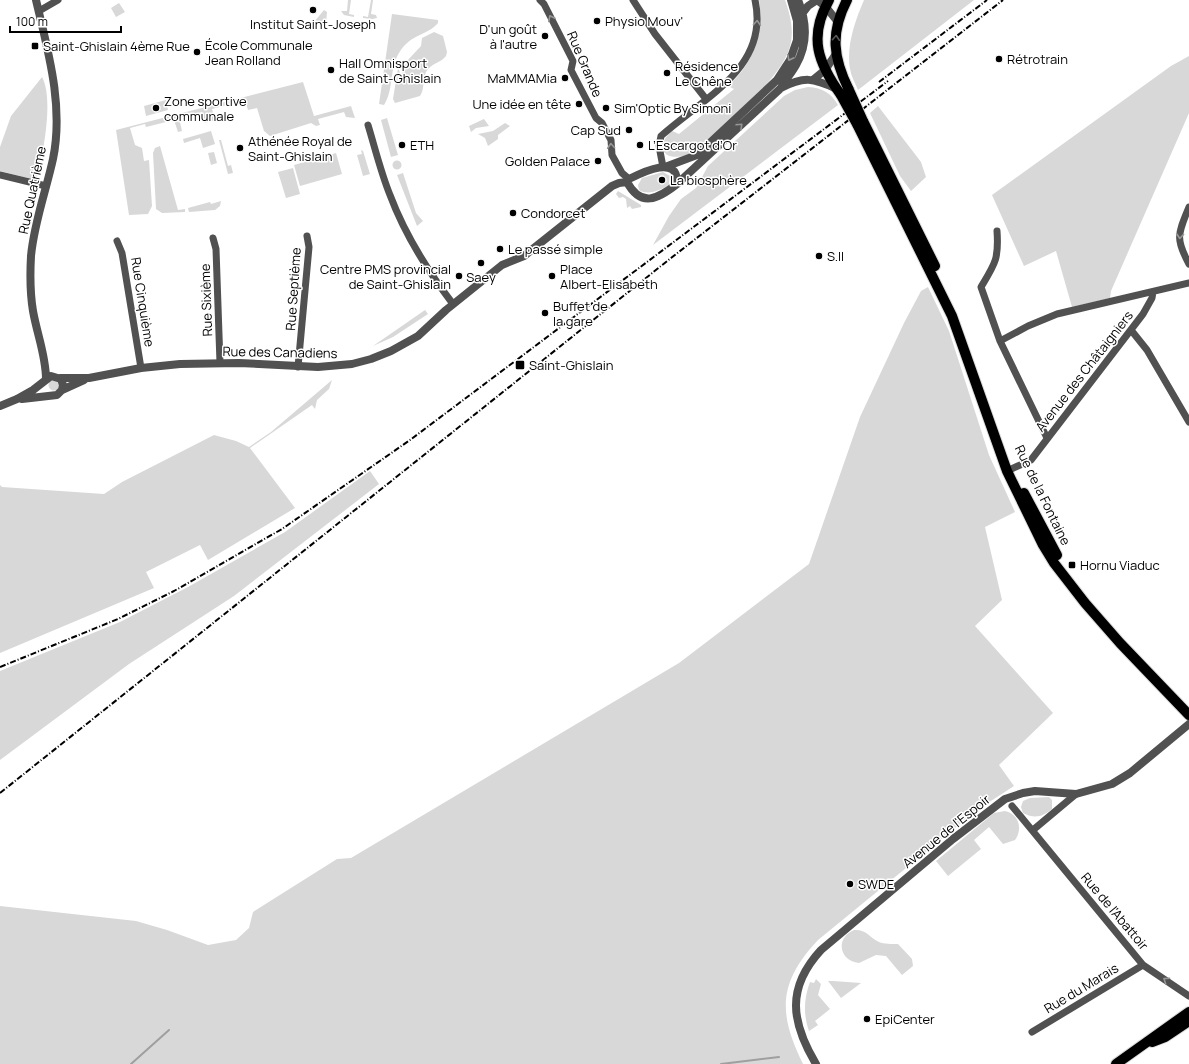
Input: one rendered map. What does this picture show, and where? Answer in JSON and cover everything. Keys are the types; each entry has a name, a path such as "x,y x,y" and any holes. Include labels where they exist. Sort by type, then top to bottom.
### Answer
{"main road":[{"path":"842,91 835,40 838,22 847,0"},
{"path":"821,1 817,36 820,56 825,70 842,91"},
{"name":"Rue de la Fontaine","path":"842,91 892,185 963,329 1010,470 1030,521 1054,563 1085,603 1120,643 1189,715"},
{"name":"Rue de la Fontaine","path":"1010,470 1053,550 1078,586 1119,635 1189,707"},
{"path":"1116,1064 1189,1012"},
{"path":"1141,1047 1165,1037 1189,1021"}],"street":[{"name":"Rue Quatrième","path":"36,0 52,72 56,108 53,158 34,235 31,255 30,282 33,309 46,362 45,380"},
{"path":"39,11 58,0"},
{"name":"Rue Grande","path":"540,0 544,4 572,61 571,70 596,118 602,123 611,140 612,155 628,181"},
{"path":"633,0 643,18 706,99"},
{"path":"664,167 660,139 734,76 748,56 756,30 757,13 755,0"},
{"path":"368,125 382,174 402,224 426,268 453,304 506,263 524,256 612,186 628,181 647,171 664,167 697,155 771,86 793,54 797,40 797,21 791,0"},
{"path":"781,88 785,79 796,66 805,39 803,12 798,0"},
{"path":"797,21 808,6 821,1 838,22"},
{"path":"628,181 633,192 639,197 646,199 660,197 677,184 781,88 793,82 810,79 825,70 836,54"},
{"path":"796,66 799,73 810,79 842,91"},
{"path":"664,167 674,170 678,177 677,184"},
{"path":"0,175 46,186"},
{"path":"1189,207 1179,234 1180,247 1189,264"},
{"path":"998,231 999,252 994,266 981,287 1000,341 1047,438"},
{"name":"Rue Septième","path":"298,367 309,247 308,236"},
{"name":"Rue Sixième","path":"213,238 216,249 220,363"},
{"name":"Rue Cinquième","path":"117,241 122,253 141,368"},
{"path":"1000,341 1028,326 1057,314 1189,283"},
{"name":"Avenue des Châtaigniers","path":"1010,470 1031,460 1150,304 1153,292"},
{"name":"Rue des Canadiens","path":"0,406 17,399 51,376 89,378 141,368 220,363 298,367 352,364 381,356 418,336 453,304"},
{"path":"1131,330 1147,350 1189,422"},
{"name":"Rue Quatrième","path":"46,362 59,377"},
{"path":"59,377 64,385 62,390"},
{"name":"Rue des Canadiens","path":"17,399 57,395 62,390 89,378"},
{"path":"45,380 45,390 50,395"},
{"name":"Avenue de l'Espoir","path":"816,1064 801,1034 796,1018 796,1004 801,979 812,959 821,950 947,844 1005,799 1035,791 1076,794 1101,789 1116,783 1189,724"},
{"path":"1033,830 1076,794"},
{"name":"Rue de l'Abattoir","path":"1012,806 1143,965 1189,996"},
{"name":"Rue du Marais","path":"1032,1032 1143,965"},
{"path":"1179,1028 1182,1022 1189,1017"}],"shaded area":[{"path":"348,0 351,0 349,14 354,15 354,17 344,15 341,11 347,11"},
{"path":"371,0 373,0 371,14 376,15 377,18 363,18 363,16 368,17"},
{"path":"759,0 785,0 789,14 792,36 790,46 781,65 765,86 698,149 678,157 666,154 663,150 663,145 665,138 672,131 679,134 734,89 728,86 744,68 755,48 760,25"},
{"path":"864,0 974,0 858,90 852,77 849,51 857,16"},
{"path":"119,3 125,12 116,17 111,8"},
{"path":"324,10 327,12 326,23 314,22"},
{"path":"392,14 438,20 438,23 434,27 414,38 399,53 394,66 389,93 384,105 379,104"},
{"path":"434,32 443,36 447,52 446,56 426,72 420,96 395,103 393,99 398,68 401,75 407,61 421,46 422,38"},
{"path":"1189,56 1189,113 1111,291 1110,298 1072,307 1056,251 1024,266 992,195 1171,66"},
{"path":"42,77 47,99 47,112 42,155 37,178 32,179 0,171 0,147 11,116"},
{"path":"303,82 314,116 351,106 355,118 346,117 344,112 318,119 320,125 316,126 311,123 270,136 264,131 257,108 248,110 245,100 212,109 215,120 205,123 202,112 179,118 182,131 178,132 174,120 146,127 145,124 130,128 135,145 142,148 144,161 149,160 152,206 148,214 129,215 116,130"},
{"path":"808,87 826,92 838,105 653,245 669,216 681,199 696,188 708,166 784,96 795,90"},
{"name":"Zone sportive communale","path":"166,100 168,110 146,116 144,106"},
{"path":"878,106 921,162 926,177 911,191 900,176 870,113"},
{"path":"387,118 398,155 391,157 381,120"},
{"path":"484,119 489,126 476,128 471,132 469,126"},
{"path":"505,123 510,126 498,135 498,139 488,146 485,138 478,134 493,131"},
{"path":"211,131 215,144 203,148 200,138 184,143 183,139"},
{"path":"219,140 221,140 228,166 231,165 233,173 228,174"},
{"path":"160,146 178,210 185,209 185,212 162,213 156,209 153,153 155,148"},
{"path":"361,150 363,151 370,174 363,176 357,155 362,154"},
{"path":"214,152 217,163 211,165 208,153"},
{"path":"336,153 342,174 300,186 294,165"},
{"path":"397,160 402,165 397,170 392,165"},
{"path":"293,168 300,194 286,198 278,172"},
{"path":"663,172 670,176 669,185 651,192 643,192 639,190 638,185 642,178"},
{"path":"403,173 416,213 423,221 417,226 397,175"},
{"path":"618,191 641,205 641,207 632,209 630,206 627,208 626,199 623,197 619,198 616,194"},
{"path":"221,201 220,206 215,210 189,212 188,208 210,202 211,204"},
{"path":"928,287 949,331 989,455 1015,512 985,527 1002,600 975,626 1053,713 999,765 1014,786 977,810 818,940 795,970 789,985 786,999 786,1014 789,1029 803,1064 0,1064 0,906 136,921 167,930 208,945 236,940 249,928 253,912 337,859 351,858 679,663 809,564 860,417 904,323 921,291"},
{"path":"425,310 428,314 393,337 373,346"},
{"path":"52,380 56,380 58,381 58,389 52,390 49,387 49,383"},
{"path":"332,380 329,389 317,400 315,409 312,405 250,448 295,508 208,560 200,545 146,572 154,588 0,653 0,485 2,487 104,494 122,482 214,435 236,441 249,447 271,432"},
{"path":"370,471 379,484 234,596 129,664 0,760 0,671 120,622 188,587 285,532"},
{"path":"1049,797 1052,800 1052,809 1045,814 1031,816 1023,813 1021,807 1023,801 1030,798"},
{"path":"1005,811 1014,815 1018,822 1019,831 1015,840 1003,844 989,827 974,840 981,849 948,876 936,861 994,813"},
{"path":"854,930 865,932 881,943 898,944 912,959 913,966 902,975 886,956 876,955 859,963 847,958 842,949 842,943 844,938"},
{"path":"816,979 821,984 818,995 830,1009 815,1021 818,1025 809,1031 805,1012 805,1000 810,982 814,983"},
{"path":"828,981 833,981 861,983 841,998"}],"waterway":[{"path":"131,1064 169,1030"},
{"path":"721,1064 779,1057"}],"railway":[{"path":"879,82 987,0"},
{"path":"0,793 671,258 1003,0"},
{"path":"0,667 118,619 174,591 282,529 410,440 888,81"}],"place":[{"name":"Institut Saint-Joseph","path":"313,10"},
{"name":"Physio Mouv'","path":"597,21"},
{"name":"D'un goût à l'autre","path":"545,36"},
{"name":"Saint-Ghislain 4ème Rue","path":"35,46"},
{"name":"École Communale Jean Rolland","path":"197,52"},
{"name":"Rétrotrain","path":"999,59"},
{"name":"Hall Omnisport de Saint-Ghislain","path":"331,70"},
{"name":"Résidence Le Chêne","path":"667,73"},
{"name":"MaMMAMia","path":"565,78"},
{"name":"Une idée en tête","path":"579,104"},
{"name":"Zone sportive communale","path":"156,108"},
{"name":"Sim'Optic By Simoni","path":"606,108"},
{"name":"Cap Sud","path":"629,130"},
{"name":"ETH","path":"402,145"},
{"name":"L’Escargot d’Or","path":"640,145"},
{"name":"Athénée Royal de Saint-Ghislain","path":"240,148"},
{"name":"Golden Palace","path":"598,161"},
{"name":"La biosphère","path":"662,180"},
{"name":"Condorcet","path":"513,213"},
{"name":"Le passé simple","path":"500,249"},
{"name":"S.II","path":"819,256"},
{"name":"Saey","path":"481,263"},
{"name":"Centre PMS provincial de Saint-Ghislain","path":"459,276"},
{"name":"Place Albert-Elisabeth","path":"552,276"},
{"name":"Buffet de la gare","path":"545,313"},
{"name":"Saint-Ghislain","path":"520,365"},
{"name":"Hornu Viaduc","path":"1072,565"},
{"name":"SWDE","path":"850,884"},
{"name":"EpiCenter","path":"867,1019"}]}
